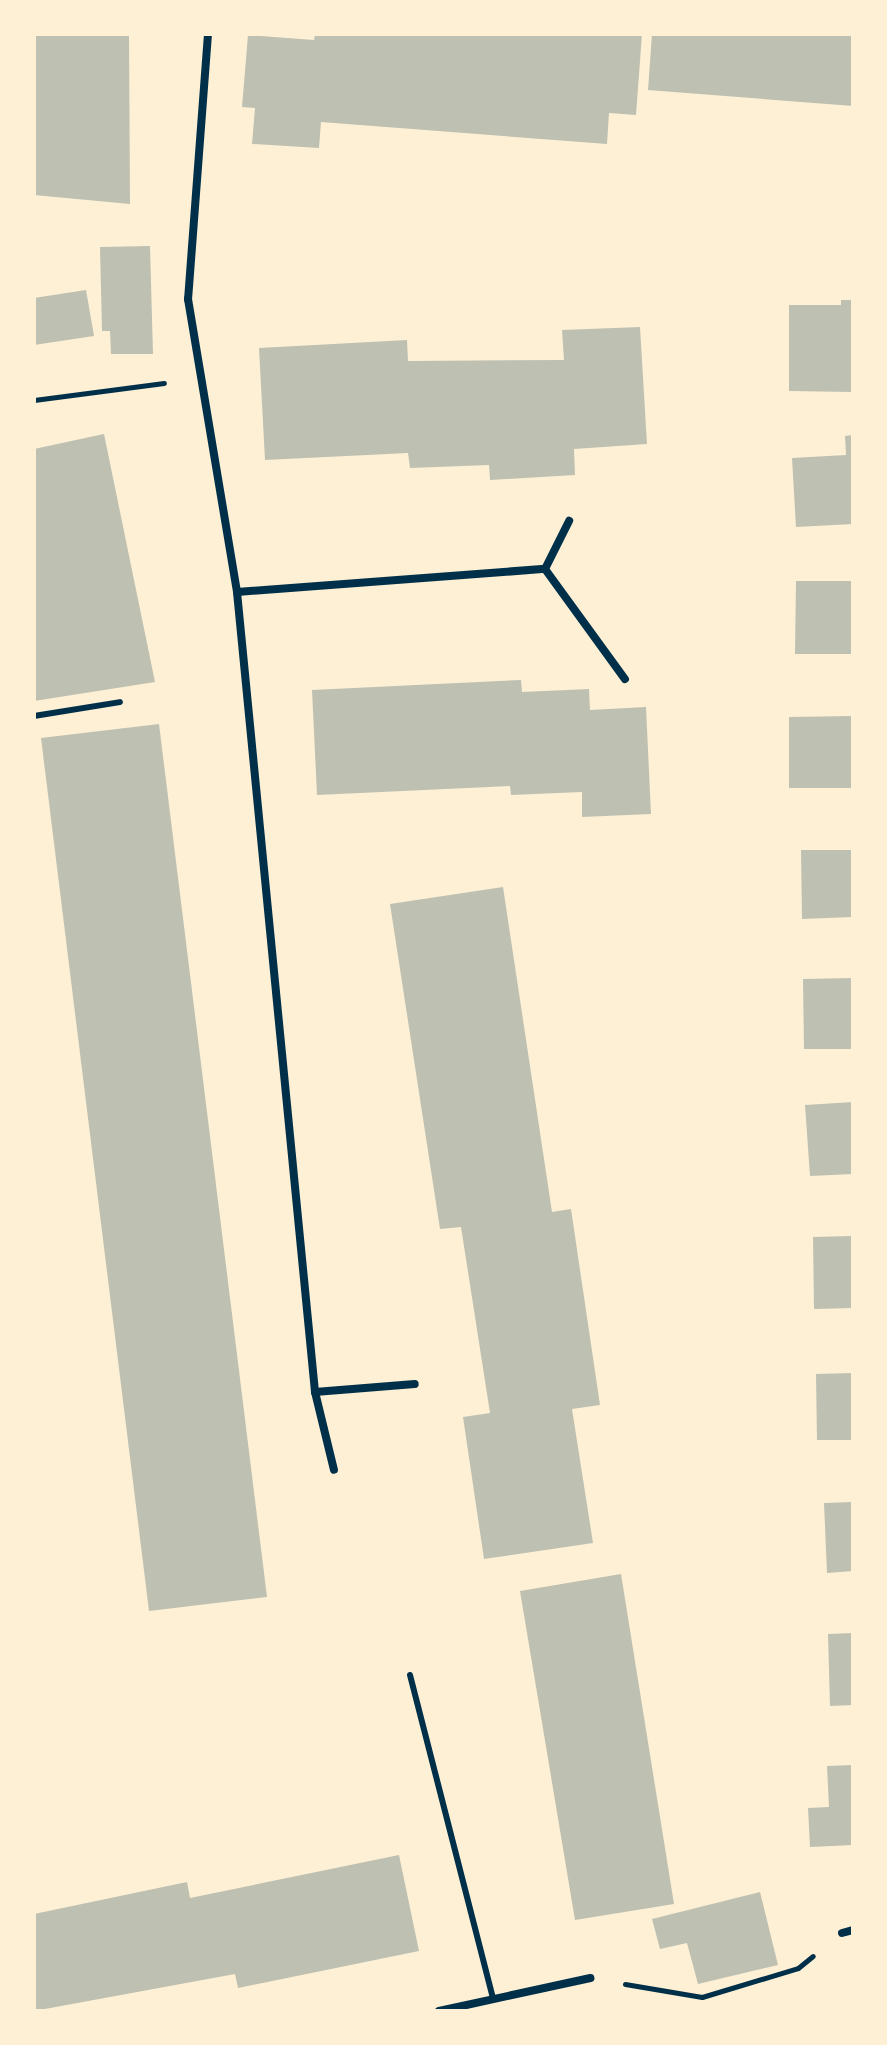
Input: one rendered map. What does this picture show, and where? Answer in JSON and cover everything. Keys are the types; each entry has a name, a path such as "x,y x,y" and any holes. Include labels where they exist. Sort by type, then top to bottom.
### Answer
{"street":[{"path":"208,34 188,299 237,592 315,1392 334,1470"},
{"path":"545,569 569,521"},
{"path":"237,592 545,569"},
{"path":"545,569 625,679"},
{"path":"315,1392 415,1384"},
{"path":"842,1933 853,1930"},
{"path":"439,2011 590,1978"}],"lane":[{"path":"34,716 120,702"},
{"path":"410,1675 493,1999"}],"path":[{"path":"34,400 201,378"},
{"path":"590,1978 702,1997 798,1968 842,1933"}],"building":[{"path":"34,34 129,34 130,204 34,195"},
{"path":"315,34 642,34 636,115 609,113 607,144 321,122 319,148 252,144 255,108 242,107 248,35 314,40"},
{"path":"652,34 853,34 853,106 648,90"},
{"path":"150,246 153,354 111,354 110,331 102,331 100,247"},
{"path":"86,290 94,336 34,345 34,298"},
{"path":"841,300 853,300 853,392 789,391 789,305 841,305"},
{"path":"640,327 647,444 574,449 575,475 490,480 489,465 410,468 408,453 265,460 259,348 407,340 408,361 564,360 562,330"},
{"path":"104,434 155,682 34,701 34,449"},
{"path":"853,435 853,524 796,527 792,458 846,455 845,436"},
{"path":"796,581 853,581 853,654 795,654"},
{"path":"521,680 522,692 589,689 590,710 646,707 651,814 582,817 582,792 511,795 510,786 317,795 312,690"},
{"path":"853,716 853,788 789,788 789,717"},
{"path":"159,724 267,1597 149,1611 41,738"},
{"path":"801,850 853,850 853,917 802,919"},
{"path":"503,887 552,1212 571,1209 600,1405 572,1409 593,1543 484,1559 463,1417 490,1413 461,1227 440,1229 390,904"},
{"path":"853,978 853,1049 804,1049 803,979"},
{"path":"853,1102 853,1174 810,1176 805,1105"},
{"path":"853,1236 853,1308 814,1309 813,1237"},
{"path":"853,1373 853,1440 817,1440 816,1374"},
{"path":"853,1502 853,1571 827,1573 824,1503"},
{"path":"621,1574 674,1904 575,1920 520,1591"},
{"path":"853,1633 853,1705 830,1706 828,1634"},
{"path":"853,1765 853,1845 810,1847 808,1808 829,1807 827,1766"},
{"path":"399,1855 419,1951 238,1988 235,1974 34,2011 34,1914 187,1882 190,1898"},
{"path":"760,1892 778,1965 698,1984 687,1943 660,1949 652,1919"}]}
